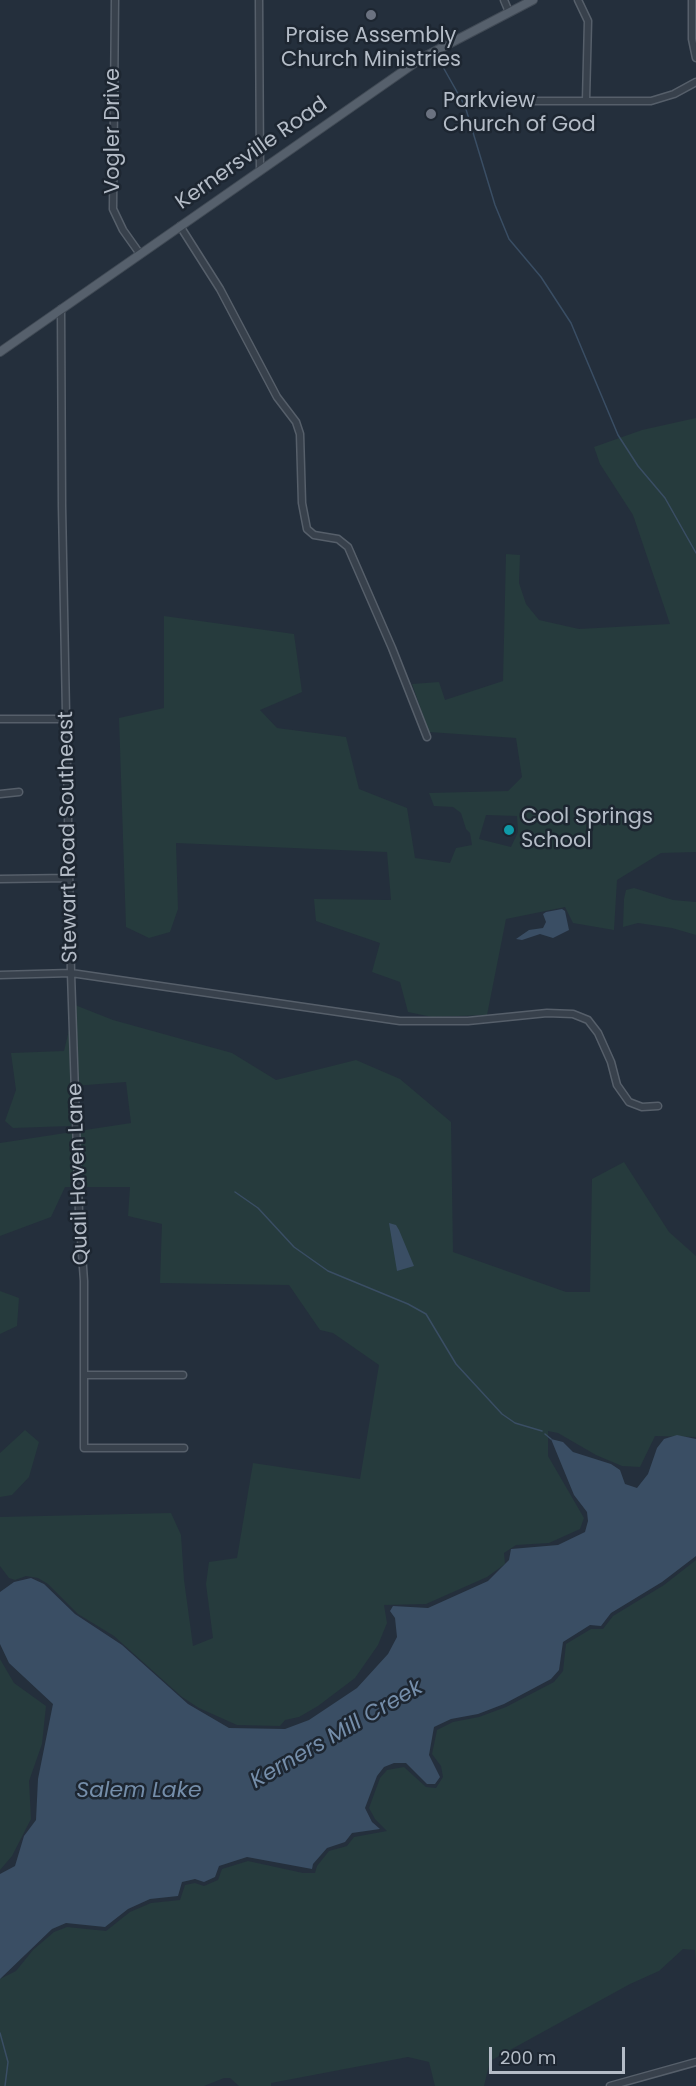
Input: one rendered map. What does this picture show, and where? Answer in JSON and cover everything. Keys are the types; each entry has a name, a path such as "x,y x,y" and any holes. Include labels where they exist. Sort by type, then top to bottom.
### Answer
{"main road":[{"name":"Kernersville Road","path":"0,352 422,58 533,0"}],"street":[{"name":"Vogler Drive","path":"115,0 113,209 123,230 140,254"},
{"path":"259,0 260,169"},
{"path":"504,0 509,12"},
{"path":"578,0 588,21 586,100"},
{"path":"692,0 692,39 696,58"},
{"path":"519,101 651,101 674,94 696,82"},
{"path":"180,226 220,288 277,398 296,422 300,434 302,503 307,529 314,535 338,539 348,547 392,648 427,737"},
{"name":"Stewart Road Southeast","path":"61,309 71,973 400,1020 468,1021 547,1013 573,1014 588,1020 598,1033 611,1062 616,1085 629,1101 642,1107 658,1106"},
{"path":"0,720 66,719"},
{"path":"0,794 19,792"},
{"path":"0,879 69,878"},
{"path":"0,975 71,973"},
{"name":"Quail Haven Lane","path":"71,973 79,1212 84,1281 84,1448 184,1448"},
{"path":"84,1375 183,1375"},
{"path":"610,2086 696,2062"}],"green space":[{"path":"696,418 696,852 661,853 617,880 614,930 573,923 565,907 506,919 487,1015 432,1017 408,1012 400,982 372,972 380,943 316,921 314,899 391,900 387,852 176,843 178,909 170,932 149,938 126,927 119,718 164,708 164,616 294,634 302,692 260,710 277,728 346,737 359,789 407,808 415,858 450,863 456,848 472,845 470,833 466,829 461,813 453,807 434,806 429,793 508,791 522,777 516,738 429,732 412,684 439,682 445,700 503,681 506,554 520,555 519,583 526,604 539,620 579,629 670,624 633,515 600,464 594,447 642,430","holes":["486,815 517,816 518,832 511,847 479,839"]},
{"path":"634,888 673,900 696,902 696,935 672,928 638,923 623,927 626,890"},
{"path":"75,1005 113,1020 232,1053 276,1080 356,1060 400,1079 451,1122 453,1252 566,1292 590,1292 592,1179 624,1162 669,1232 696,1256 696,1437 655,1436 640,1467 622,1466 596,1455 558,1433 548,1431 548,1456 584,1518 580,1529 549,1543 516,1545 504,1553 505,1564 487,1577 426,1604 384,1605 387,1623 378,1645 355,1678 318,1706 299,1717 285,1720 280,1726 237,1725 199,1708 182,1697 114,1636 78,1614 48,1584 38,1578 26,1576 15,1580 9,1578 0,1566 0,1517 171,1513 181,1535 184,1580 193,1646 213,1638 206,1584 209,1562 237,1558 253,1463 360,1479 379,1365 333,1333 320,1330 289,1285 160,1283 162,1224 128,1216 130,1187 65,1187 51,1217 0,1236 0,1143 131,1123 126,1082 73,1086 71,1126 13,1128 5,1121 16,1090 11,1053 64,1051"},
{"path":"0,1291 19,1298 17,1326 0,1334"},
{"path":"25,1430 39,1442 29,1477 12,1495 0,1497 0,1453"},
{"path":"696,1560 696,1962 695,1950 683,1949 659,1971 630,1984 490,2061 484,2086 435,2086 429,2062 408,2057 271,2083 271,2086 239,2086 230,2078 224,2078 204,2086 0,2086 0,1979 16,1971 33,1950 54,1932 67,1927 106,1931 130,1912 151,1903 180,1900 185,1885 195,1883 204,1886 218,1880 222,1869 248,1861 303,1873 315,1873 317,1866 329,1851 347,1846 354,1837 387,1831 375,1819 369,1808 380,1778 387,1770 404,1767 426,1787 436,1788 443,1777 441,1766 432,1754 437,1730 453,1722 479,1717 506,1707 554,1682 563,1671 566,1644 591,1629 603,1629 613,1616 664,1585"},
{"path":"0,1659 14,1683 46,1706 42,1744 29,1781 31,1819 12,1856 0,1870"}],"water":[{"path":"562,909 565,911 569,930 553,938 540,934 522,940 516,939 529,930 543,928 546,922 543,914 546,912"},
{"path":"389,1223 396,1225 399,1230 414,1266 397,1271"},
{"name":"Salem Lake","path":"677,1435 696,1439 696,1556 662,1582 611,1613 601,1626 590,1625 563,1642 559,1670 551,1679 504,1704 478,1714 451,1719 434,1727 429,1755 440,1777 435,1784 427,1784 406,1763 394,1763 384,1767 377,1776 365,1808 372,1822 380,1829 352,1833 345,1842 327,1848 313,1864 312,1869 247,1857 219,1866 215,1877 204,1882 195,1879 182,1882 178,1896 150,1899 128,1909 105,1927 66,1923 52,1929 0,1979 0,1874 15,1866 24,1836 36,1820 38,1779 53,1704 9,1663 0,1644 0,1592 14,1582 31,1578 44,1584 75,1614 122,1645 188,1704 229,1728 285,1729 309,1720 357,1688 388,1654 397,1637 395,1618 390,1611 393,1606 428,1608 488,1581 509,1560 511,1549 558,1545 585,1532 588,1521 587,1512 574,1495 551,1439 563,1442 573,1452 611,1464 620,1470 625,1484 637,1488 648,1474 657,1448 664,1439"}],"waterway":[{"path":"443,67 465,106 495,205 509,239 541,277 571,323 618,435 638,466 665,498 696,553"},
{"path":"235,1192 258,1208 294,1247 328,1271 408,1304 426,1314 456,1364 502,1414 515,1423 542,1431"},
{"path":"545,1434 551,1439"},
{"path":"0,2033 8,2062 5,2086"}],"place":[{"name":"Praise Assembly Church Ministries","path":"371,15"},
{"name":"Parkview Church of God","path":"431,114"},
{"name":"Cool Springs School","path":"509,830"}],"water label":[{"name":"Kerners Mill Creek","path":"337,1735"}]}
